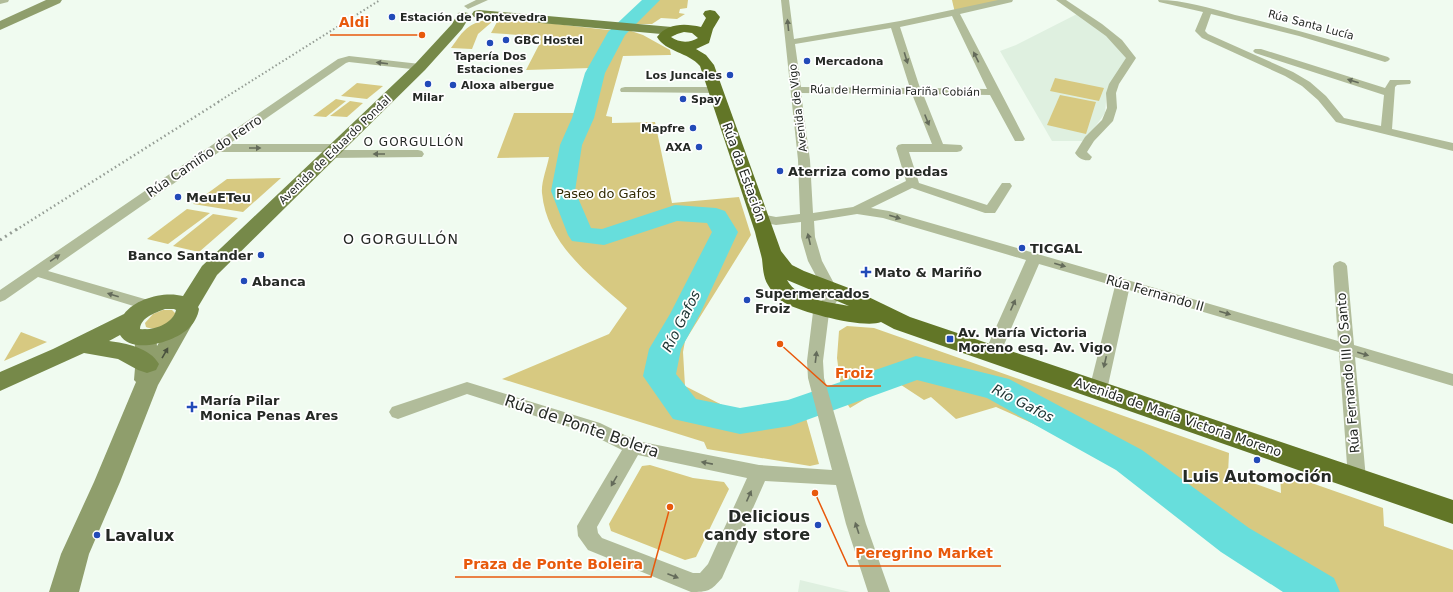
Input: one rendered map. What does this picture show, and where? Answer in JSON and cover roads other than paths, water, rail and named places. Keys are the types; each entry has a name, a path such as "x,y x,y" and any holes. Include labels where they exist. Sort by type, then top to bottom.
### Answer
{"highway":[{"path":"674,36 703,21 710,14 712,0"},
{"path":"703,46 707,28 713,20 713,17 710,14"},
{"path":"674,36 696,30 704,34 703,46"},
{"path":"674,36 703,46"},
{"name":"Rúa da Estación","path":"703,46 715,90 752,197 766,221 772,254 785,270 796,276 825,306"},
{"path":"825,306 846,295 902,323"},
{"path":"825,306 845,312 902,323"},
{"name":"Avenida de María Victoria Moreno","path":"902,323 1453,512"}],"main road":[{"path":"0,26 56,0"},
{"path":"475,10 629,28 674,36"},
{"name":"Avenida de Eduardo Pondal","path":"146,375 137,331 157,304 209,271 229,250 420,68 475,10"},
{"name":"Avenida de Eduardo Pondal","path":"64,592 75,554 107,482 146,375 185,314 209,271"},
{"path":"0,382 61,355 137,331 162,334 178,326 185,314 178,302 157,304"},
{"path":"61,355 91,347 137,331"},
{"path":"91,347 122,351 135,357 146,375"}],"street":[{"path":"0,2 5,0"},
{"name":"Avenida de Vigo","path":"785,0 804,160 808,237 825,306"},
{"path":"790,42 955,14 1009,0"},
{"path":"1060,0 1082,13 1108,33 1127,50 1131,58 1114,84 1111,93 1112,108 1107,121 1089,139 1080,153 1086,157"},
{"name":"Rúa Santa Lucía","path":"1162,0 1211,7 1384,59"},
{"path":"1211,7 1200,31 1205,36 1289,74 1306,84 1322,98 1340,120 1453,147"},
{"path":"955,14 1020,140"},
{"path":"895,25 916,91 939,148"},
{"path":"1224,45 1232,44 1250,48 1390,93"},
{"name":"Rúa Camiño do Ferro","path":"0,297 342,61 349,60 420,68"},
{"path":"1386,131 1390,86 1394,82 1406,82"},
{"path":"625,90 715,90"},
{"name":"Rúa de Herminia Fariña Cobián","path":"796,90 994,92"},
{"path":"216,148 418,154"},
{"path":"912,184 913,183 902,148 957,148"},
{"path":"766,221 857,210 912,184 990,210 1006,186"},
{"name":"Rúa Fernando II","path":"857,210 884,214 1453,380"},
{"path":"992,354 1034,258"},
{"name":"Rúa Fernando III O Santo","path":"1340,266 1345,348 1357,479"},
{"path":"36,272 157,304"},
{"path":"1098,390 1123,284"},
{"path":"825,306 814,370 842,478 879,592"},
{"name":"Rúa de Ponte Bolera","path":"398,412 467,388 594,428 633,447 759,472 842,478"},
{"path":"633,447 587,526 588,536 595,544 693,584 705,582 715,571 759,472"}],"waterway":[{"name":"Río Gafos","path":"652,0 617,32 595,73 583,118 571,145 563,191 581,235 604,237 675,213 716,216 725,232 685,314 665,349 659,376 685,410 740,421 790,413 916,368 997,388 1129,460 1235,540 1319,592"}],"railway":[{"path":"218,102 380,0"},
{"path":"16,230 220,101"},
{"path":"0,240 17,229"}],"place":[{"name":"Estación de Pontevedra","path":"392,17"},
{"name":"Aldi","path":"422,35"},
{"name":"GBC Hostel","path":"506,40"},
{"name":"Tapería Dos Estaciones","path":"490,43"},
{"name":"Mercadona","path":"807,61"},
{"name":"Los Juncales","path":"730,75"},
{"name":"Milar","path":"428,84"},
{"name":"Aloxa albergue","path":"453,85"},
{"name":"Spay","path":"683,99"},
{"name":"Mapfre","path":"693,128"},
{"name":"AXA","path":"699,147"},
{"name":"Aterriza como puedas","path":"780,171"},
{"name":"MeuETeu","path":"178,197"},
{"name":"TICGAL","path":"1022,248"},
{"name":"Banco Santander","path":"261,255"},
{"name":"Mato & Mariño","path":"866,272"},
{"name":"Abanca","path":"244,281"},
{"name":"Supermercados Froiz","path":"747,300"},
{"name":"Av. María Victoria Moreno esq. Av. Vigo","path":"950,339"},
{"name":"Froiz","path":"780,344"},
{"name":"María Pilar Monica Penas Ares","path":"192,407"},
{"name":"Luis Automoción","path":"1257,460"},
{"name":"Peregrino Market","path":"815,493"},
{"name":"Praza de Ponte Boleira","path":"670,507"},
{"name":"Delicious candy store","path":"818,525"},
{"name":"Lavalux","path":"97,535"}],"district":[{"name":"O GORGULLÓN","path":"414,142"},
{"name":"O GORGULLÓN","path":"401,239"}],"park label":[{"name":"Paseo do Gafos","path":"606,193"}]}
